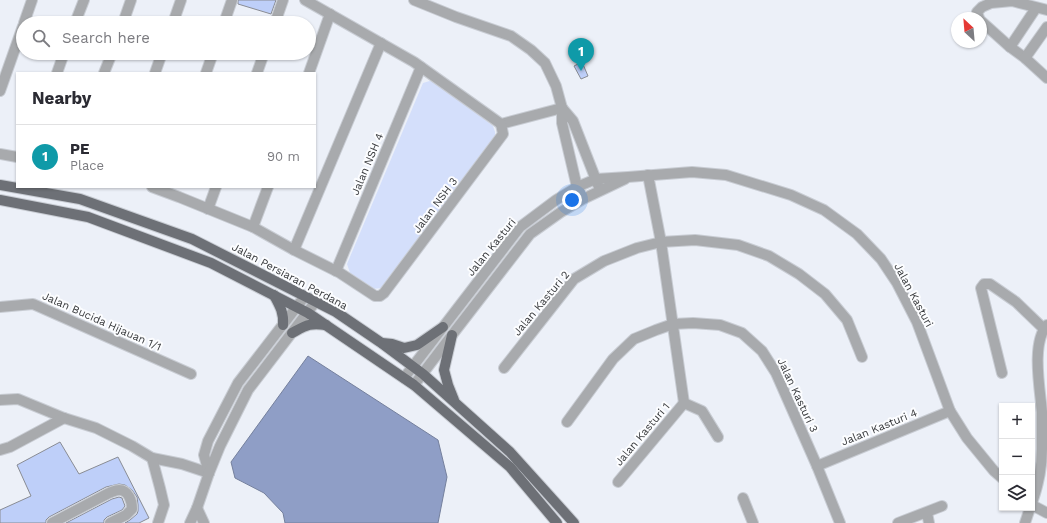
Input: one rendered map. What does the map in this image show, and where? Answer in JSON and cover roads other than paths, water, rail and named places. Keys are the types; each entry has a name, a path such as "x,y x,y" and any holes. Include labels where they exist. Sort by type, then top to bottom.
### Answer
{"main road":[{"name":"Jalan Persiaran Perdana","path":"0,185 16,188"},
{"name":"Jalan Persiaran Perdana","path":"17,188 80,199 192,239 336,312 423,374 510,452 574,523"},
{"path":"0,200 88,217 211,263 308,312 414,385 510,467 557,523"},
{"path":"274,295 283,313 283,325"},
{"path":"292,333 306,325 326,325"},
{"path":"380,342 404,348 417,345 443,327"},
{"path":"452,335 444,370 455,404"}],"street":[{"path":"26,16 32,0"},
{"path":"78,16 84,0"},
{"path":"125,16 131,0"},
{"path":"175,16 181,0"},
{"path":"226,16 232,0"},
{"path":"277,16 283,0"},
{"path":"304,0 414,62 501,124 562,108"},
{"path":"414,0 456,17 511,36 532,50 545,63 556,86 562,108 562,123 577,187 583,199"},
{"path":"1012,0 1047,10"},
{"path":"978,12 982,7 991,3 1017,0"},
{"path":"1010,47 1036,8"},
{"path":"316,53 330,14"},
{"path":"987,26 1010,47 1045,73"},
{"path":"1025,58 1047,27"},
{"path":"294,250 381,43"},
{"path":"0,91 16,44"},
{"path":"57,72 62,60"},
{"path":"104,72 109,60"},
{"path":"155,72 160,60"},
{"path":"206,72 211,60"},
{"path":"257,72 262,60"},
{"path":"309,72 314,60"},
{"name":"Jalan NSH 4","path":"336,271 421,67"},
{"path":"562,108 574,121 600,191"},
{"name":"Jalan NSH 3","path":"336,271 375,296 384,294 503,134 501,124"},
{"path":"0,154 16,157"},
{"name":"Jalan Kasturi","path":"404,378 520,226 556,200 577,187 596,179 692,172 726,175 791,195 824,210 857,234 881,258 901,289 917,322 950,411 967,438 998,472"},
{"path":"648,175 661,242 684,403"},
{"name":"Jalan Kasturi","path":"414,385 530,234 561,212 583,199 628,177"},
{"path":"208,208 216,188"},
{"path":"253,227 268,188"},
{"path":"164,189 253,227 336,271"},
{"name":"Jalan Kasturi 2","path":"504,368 574,279 604,261 637,248 661,242 695,240 738,245 769,256 799,274 825,294 847,320 862,357"},
{"path":"1002,373 981,288 984,284 990,284 1016,302 1045,327 1039,344 1037,362 1042,412 1042,450 1038,484 1035,494"},
{"path":"209,473 204,455 208,441 238,383 305,296"},
{"path":"190,523 220,446 248,390 316,301"},
{"name":"Jalan Bucida Hijauan 1/1","path":"0,307 33,304 191,374"},
{"name":"Jalan Kasturi 3","path":"566,422 613,359 634,339 673,324 693,322 720,325 742,333 762,351 776,373 817,466 840,523"},
{"path":"0,400 18,399 64,418 96,428 152,458 182,464 209,473"},
{"name":"Jalan Kasturi 1","path":"618,482 684,403 702,411 718,438"},
{"name":"Jalan Kasturi 4","path":"817,466 950,411"},
{"path":"0,450 10,447 64,418"},
{"path":"152,458 164,505 158,523"},
{"path":"1035,468 1041,465"},
{"path":"52,523 109,493 118,490 124,491 132,502 132,510 126,515 110,523"},
{"path":"742,498 753,523"},
{"path":"898,523 928,518 942,506"},
{"path":"1035,506 1047,513"},
{"path":"197,508 204,523"},
{"path":"1025,523 1029,511"}],"place":[{"name":"PE","path":"581,71"}]}
